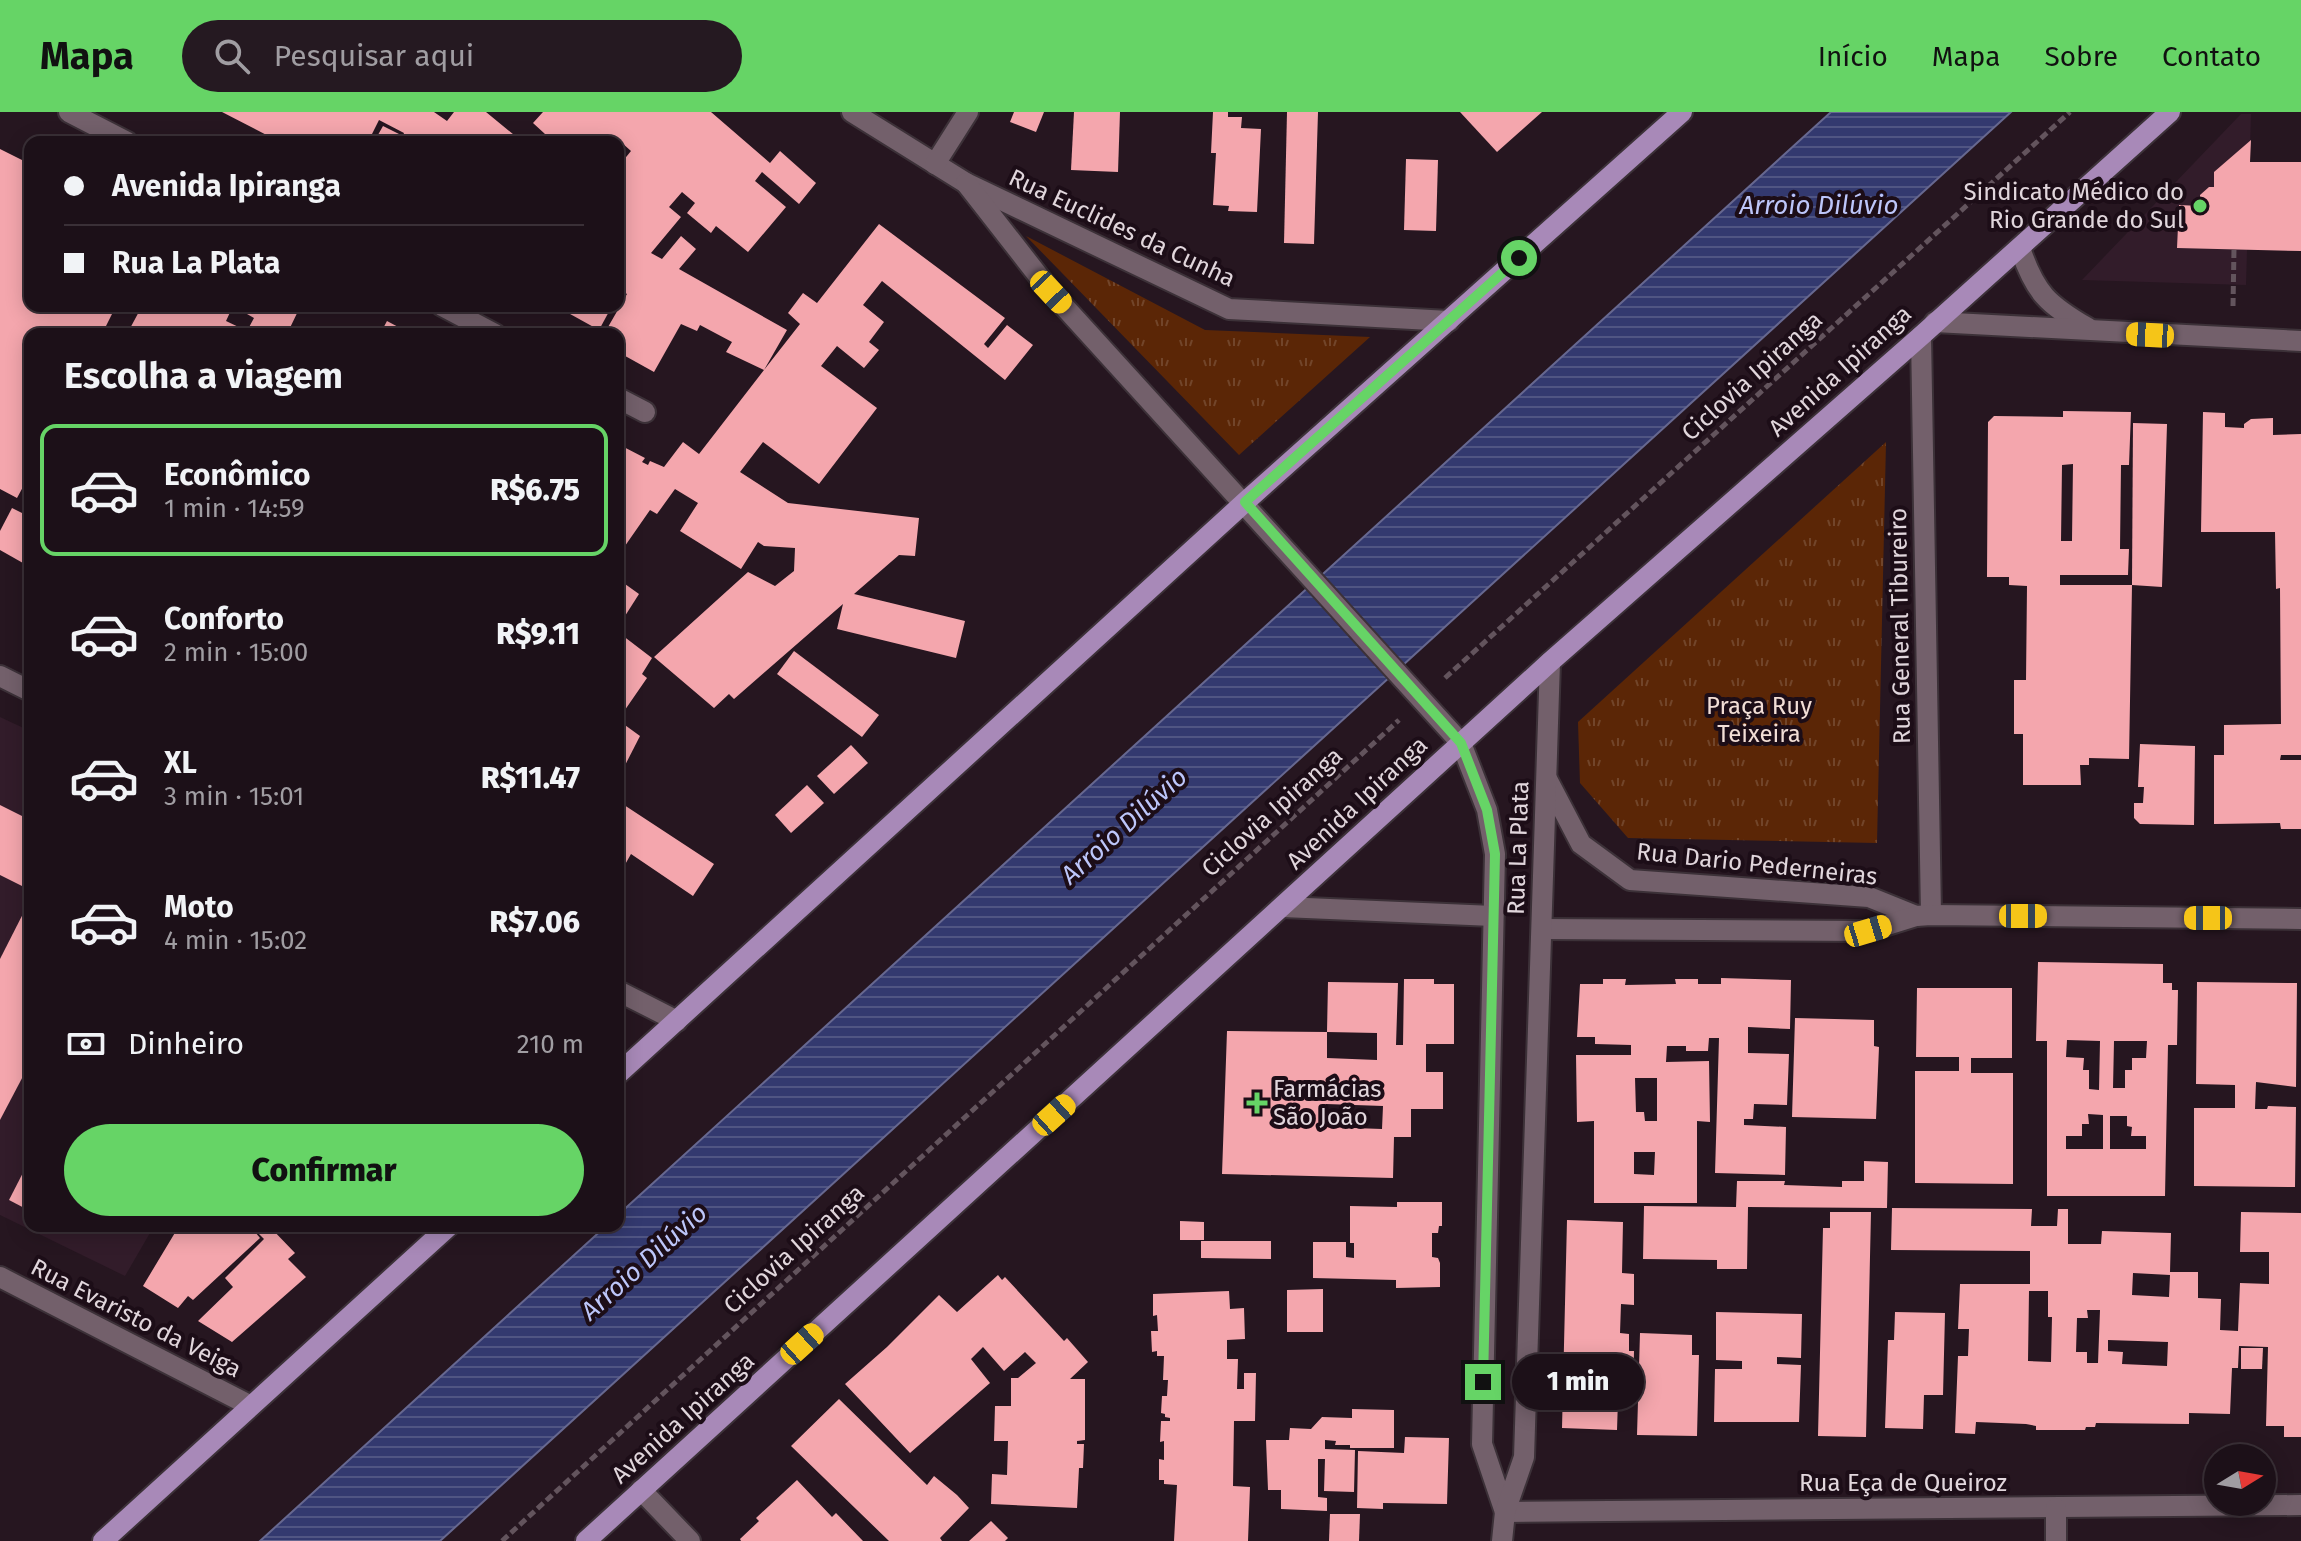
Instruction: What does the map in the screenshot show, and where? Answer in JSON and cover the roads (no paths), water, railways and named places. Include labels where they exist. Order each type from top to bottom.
[{"type":"main road","points":[[624,1069],[1245,502],[1682,112]]},
{"type":"main road","name":"Avenida Ipiranga","points":[[586,1541],[1550,662],[2170,112]]},
{"type":"main road","points":[[103,1541],[442,1232]]},
{"type":"street","points":[[69,112],[115,136]]},
{"type":"street","name":"Rua Euclides da Cunha","points":[[852,112],[966,183],[1229,309],[1449,321]]},
{"type":"street","points":[[935,164],[968,112]]},
{"type":"street","name":"Rua Euclides da Cunha","points":[[966,183],[1051,292],[1461,743]]},
{"type":"street","points":[[2020,248],[2031,277],[2052,306],[2095,331]]},
{"type":"street","points":[[453,312],[484,328]]},
{"type":"street","points":[[1928,329],[2095,331],[2301,341]]},
{"type":"street","name":"Rua General Tibureiro","points":[[1923,916],[1928,329]]},
{"type":"street","points":[[624,401],[645,412]]},
{"type":"street","name":"Rua La Plata","points":[[1502,1541],[1505,1512],[1524,1457],[1550,662]]},
{"type":"street","points":[[0,676],[24,688]]},
{"type":"street","name":"Rua La Plata","points":[[1461,743],[1487,810],[1495,854],[1482,1444],[1505,1512]]},
{"type":"street","name":"Rua Dario Pederneiras","points":[[1546,777],[1581,844],[1630,880],[1869,897],[1923,916]]},
{"type":"street","points":[[1283,907],[1493,916]]},
{"type":"street","name":"Rua Dario Pederneiras","points":[[1542,929],[1868,931],[1923,916],[2301,919]]},
{"type":"street","points":[[624,994],[677,1021]]},
{"type":"street","name":"Rua Evaristo da Veiga","points":[[0,1277],[249,1405]]},
{"type":"street","points":[[641,1490],[690,1541]]},
{"type":"street","name":"Rua Eça de Queiroz","points":[[1505,1512],[2301,1505]]},
{"type":"street","points":[[2056,1508],[2056,1541]]},
{"type":"water","name":"Arroio Dilúvio","points":[[1831,112],[2011,112],[440,1541],[260,1541],[599,1232],[624,1232],[624,1210]]},
{"type":"place","name":"Sindicato Médico do Rio Grande do Sul","points":[[2200,206]]},
{"type":"place","name":"Farmácias São João","points":[[1257,1103]]},
{"type":"park label","name":"Praça Ruy Teixeira","points":[[1759,720]]}]
